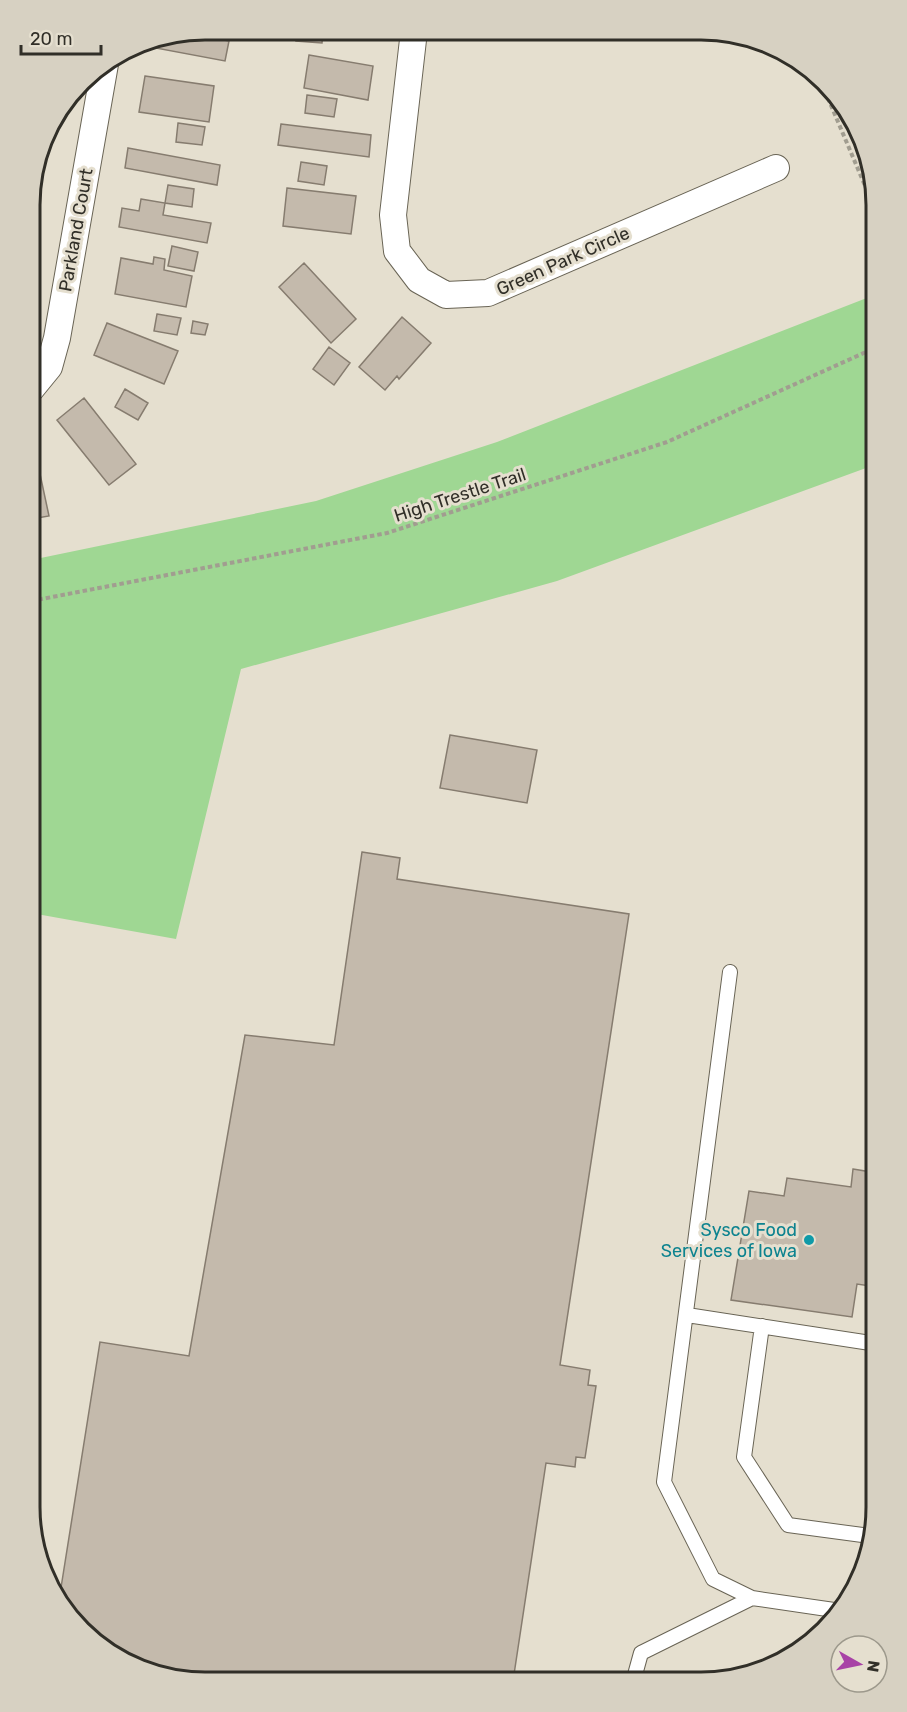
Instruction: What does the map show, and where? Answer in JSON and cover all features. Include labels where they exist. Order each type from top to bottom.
[{"type":"street","name":"Green Park Circle","points":[[413,40],[393,215],[397,251],[418,280],[446,295],[488,293],[776,168]]},
{"type":"street","name":"Parkland Court","points":[[40,378],[49,367],[57,338],[103,77]]},
{"type":"lane","points":[[730,972],[664,1482],[713,1579],[752,1598],[830,1609]]},
{"type":"lane","points":[[687,1315],[866,1342]]},
{"type":"lane","points":[[762,1326],[744,1457],[788,1525],[864,1535]]},
{"type":"lane","points":[[636,1672],[641,1653],[752,1598]]},
{"type":"path","points":[[829,101],[865,186]]},
{"type":"path","name":"High Trestle Trail","points":[[40,599],[387,533],[667,442],[866,352]]},
{"type":"green space","points":[[866,298],[866,468],[557,581],[241,669],[176,939],[40,915],[40,558],[316,501],[497,442]]},
{"type":"building","points":[[224,40],[229,41],[225,61],[156,48],[184,42]]},
{"type":"building","points":[[296,40],[322,40],[322,43]]},
{"type":"building","points":[[309,55],[373,66],[368,100],[304,88]]},
{"type":"building","points":[[145,76],[214,86],[209,122],[139,112]]},
{"type":"building","points":[[307,95],[337,99],[334,117],[305,113]]},
{"type":"building","points":[[178,123],[205,127],[202,145],[176,142]]},
{"type":"building","points":[[281,124],[371,135],[369,157],[278,145]]},
{"type":"building","points":[[128,148],[220,165],[217,185],[125,168]]},
{"type":"building","points":[[301,162],[327,166],[324,185],[298,181]]},
{"type":"building","points":[[168,185],[194,189],[192,207],[165,203]]},
{"type":"building","points":[[287,188],[356,196],[351,234],[283,226]]},
{"type":"building","points":[[141,199],[165,203],[163,215],[211,223],[207,243],[119,227],[122,208],[139,211]]},
{"type":"building","points":[[172,246],[198,252],[194,271],[168,266]]},
{"type":"building","points":[[154,257],[165,259],[164,270],[192,276],[186,307],[115,294],[121,258],[153,264]]},
{"type":"building","points":[[304,263],[356,319],[331,343],[279,287]]},
{"type":"building","points":[[157,314],[181,318],[177,335],[154,331]]},
{"type":"building","points":[[402,317],[431,343],[399,379],[397,376],[385,390],[359,367]]},
{"type":"building","points":[[193,321],[208,324],[205,335],[191,333]]},
{"type":"building","points":[[107,323],[178,351],[164,384],[94,355]]},
{"type":"building","points":[[329,347],[350,363],[334,385],[313,369]]},
{"type":"building","points":[[125,389],[148,403],[138,420],[115,407]]},
{"type":"building","points":[[84,398],[136,464],[109,485],[57,420]]},
{"type":"building","points":[[40,474],[49,516],[40,518]]},
{"type":"building","points":[[450,735],[537,750],[527,803],[440,788]]},
{"type":"building","points":[[362,852],[400,858],[397,879],[629,914],[560,1365],[590,1370],[588,1385],[596,1386],[585,1458],[576,1457],[575,1467],[546,1463],[514,1672],[206,1672],[163,1666],[142,1659],[114,1644],[97,1631],[81,1615],[61,1585],[100,1342],[189,1356],[245,1035],[334,1045]]},
{"type":"building","name":"Sysco Food Services of Iowa","points":[[853,1169],[866,1171],[866,1285],[857,1284],[852,1317],[731,1300],[749,1191],[784,1196],[787,1178],[851,1187]]},
{"type":"place","name":"Sysco Food Services of Iowa","points":[[809,1240]]}]
